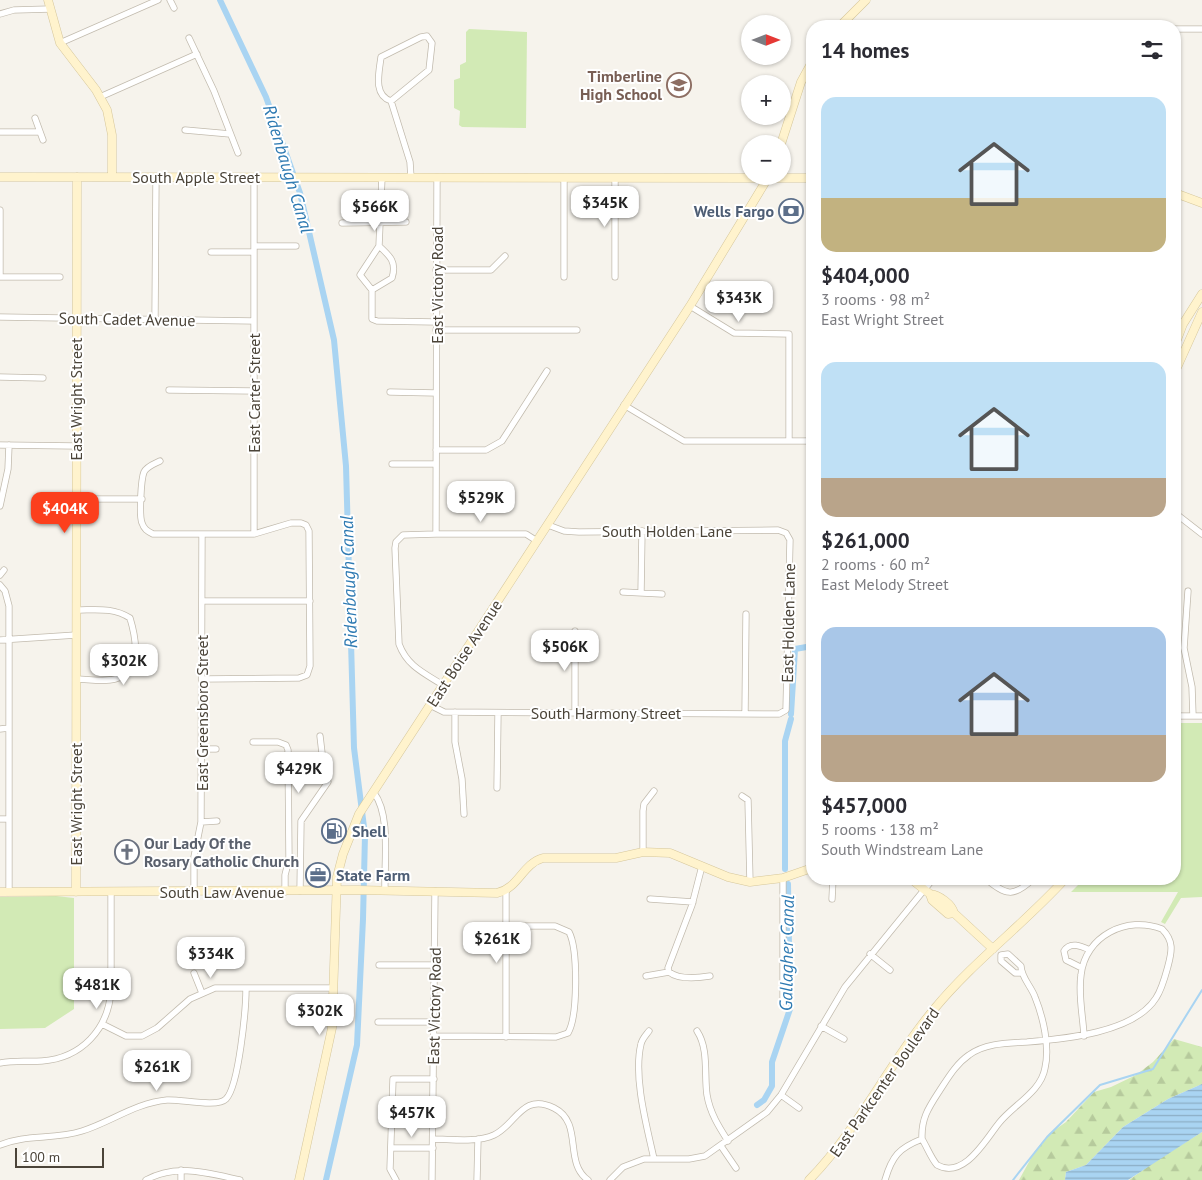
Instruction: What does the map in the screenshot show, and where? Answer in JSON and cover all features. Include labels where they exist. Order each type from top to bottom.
[{"type":"street","points":[[48,0],[60,43],[100,97],[111,121],[112,177]]},
{"type":"street","points":[[60,43],[158,0]]},
{"type":"street","points":[[170,0],[174,8]]},
{"type":"street","points":[[844,20],[856,3],[866,0]]},
{"type":"street","points":[[0,14],[14,10],[50,9]]},
{"type":"street","points":[[1181,28],[1202,29]]},
{"type":"street","points":[[391,101],[429,70],[432,64],[432,43],[427,36],[421,37],[380,57],[379,93],[391,101],[410,162],[411,178]]},
{"type":"street","points":[[189,38],[238,153]]},
{"type":"street","points":[[100,97],[197,54]]},
{"type":"street","points":[[784,135],[801,82],[806,73]]},
{"type":"street","points":[[35,118],[43,140]]},
{"type":"street","points":[[185,130],[230,134]]},
{"type":"street","points":[[0,132],[40,132]]},
{"type":"street","name":"South Apple Street","points":[[0,176],[564,179],[741,177]]},
{"type":"street","name":"East Wright Street","points":[[76,177],[76,892]]},
{"type":"street","points":[[155,319],[156,177]]},
{"type":"street","name":"East Carter Street","points":[[254,177],[254,534]]},
{"type":"street","points":[[382,177],[380,246],[360,275],[372,290],[372,319],[377,321],[436,322]]},
{"type":"street","name":"East Victory Road","points":[[436,534],[437,177]]},
{"type":"street","name":"South Apple Street","points":[[791,178],[806,178]]},
{"type":"street","points":[[564,179],[564,277]]},
{"type":"street","points":[[615,179],[615,277]]},
{"type":"street","name":"East Boise Avenue","points":[[299,1180],[330,1046],[336,891],[343,854],[359,814],[690,306],[764,185]]},
{"type":"street","points":[[1181,195],[1202,203]]},
{"type":"street","points":[[0,210],[0,276],[60,277]]},
{"type":"street","points":[[342,223],[406,222]]},
{"type":"street","points":[[211,252],[296,246]]},
{"type":"street","points":[[372,290],[392,278],[395,269],[391,257],[380,246]]},
{"type":"street","points":[[436,270],[491,270],[505,256]]},
{"type":"street","points":[[1181,329],[1202,294]]},
{"type":"street","points":[[690,306],[734,333],[789,334],[789,441]]},
{"type":"street","points":[[1181,357],[1202,312]]},
{"type":"street","name":"South Cadet Avenue","points":[[0,317],[254,321]]},
{"type":"street","points":[[436,330],[577,330]]},
{"type":"street","points":[[436,450],[486,450],[502,441],[547,370]]},
{"type":"street","points":[[0,377],[44,378]]},
{"type":"street","points":[[170,390],[254,391]]},
{"type":"street","points":[[390,392],[436,393]]},
{"type":"street","points":[[624,405],[684,441],[806,440]]},
{"type":"street","points":[[0,445],[76,446]]},
{"type":"street","points":[[0,506],[8,469],[9,445]]},
{"type":"street","points":[[160,461],[150,465],[144,471],[141,522],[145,530],[153,534],[254,534],[291,523],[306,525],[309,531],[310,666],[307,675],[299,678],[202,679]]},
{"type":"street","points":[[392,464],[436,464]]},
{"type":"street","points":[[76,499],[142,499]]},
{"type":"street","points":[[1181,518],[1202,534]]},
{"type":"street","name":"South Holden Lane","points":[[548,524],[564,531],[778,530],[786,533]]},
{"type":"street","points":[[641,593],[642,531]]},
{"type":"street","name":"East Holden Lane","points":[[784,713],[787,707],[790,540],[786,533]]},
{"type":"street","name":"East Greensboro Street","points":[[194,892],[194,857],[201,822],[202,534]]},
{"type":"street","points":[[443,685],[412,666],[403,655],[400,644],[395,557],[396,542],[403,535],[436,534],[526,534],[537,541]]},
{"type":"street","points":[[0,585],[5,591],[10,606],[9,892]]},
{"type":"street","points":[[1188,591],[1184,648],[1192,687],[1193,716]]},
{"type":"street","points":[[624,592],[662,594]]},
{"type":"street","points":[[202,602],[310,602]]},
{"type":"street","points":[[76,610],[111,610],[121,612],[130,618],[136,645],[134,664],[129,671],[116,679],[76,680]]},
{"type":"street","points":[[745,714],[746,614]]},
{"type":"street","points":[[575,631],[575,713]]},
{"type":"street","points":[[0,640],[76,634]]},
{"type":"street","name":"South Harmony Street","points":[[430,705],[444,712],[784,713]]},
{"type":"street","points":[[455,712],[455,742],[462,778],[464,814]]},
{"type":"street","points":[[497,788],[498,713]]},
{"type":"street","points":[[1181,716],[1202,716]]},
{"type":"street","points":[[0,729],[9,728]]},
{"type":"street","points":[[300,892],[301,821],[328,782],[324,770],[320,736]]},
{"type":"street","points":[[253,742],[278,742],[286,745],[288,750],[289,859],[285,875],[285,892]]},
{"type":"street","points":[[202,749],[216,749]]},
{"type":"street","points":[[643,852],[644,804],[654,791]]},
{"type":"street","points":[[374,793],[380,800],[384,820],[385,891]]},
{"type":"street","points":[[742,796],[748,800],[750,882]]},
{"type":"street","points":[[0,819],[9,819]]},
{"type":"street","points":[[201,822],[217,821]]},
{"type":"street","points":[[506,1037],[508,926],[506,890],[516,883],[532,861],[543,858],[616,858],[643,852],[670,853],[728,877],[750,882],[783,878],[806,870]]},
{"type":"street","points":[[669,972],[669,964],[693,902],[702,866]]},
{"type":"street","points":[[783,878],[783,1002]]},
{"type":"street","points":[[832,899],[833,885]]},
{"type":"street","points":[[919,885],[927,891],[936,894],[953,908],[954,914],[1001,955],[1001,961],[1015,973],[1021,973]]},
{"type":"street","points":[[610,1180],[624,1167],[644,1159],[698,1158],[721,1146],[767,1112],[781,1095],[845,987],[870,954],[927,891],[930,885]]},
{"type":"street","points":[[994,885],[1000,890],[1012,892],[1022,889],[1026,885]]},
{"type":"street","name":"East Parkcenter Boulevard","points":[[809,1180],[834,1155],[910,1040],[936,1007],[993,948],[1059,885]]},
{"type":"street","name":"South Law Avenue","points":[[0,892],[300,892],[358,890],[497,892],[506,890]]},
{"type":"street","name":"East Victory Road","points":[[432,1180],[436,891]]},
{"type":"street","points":[[0,1063],[43,1061],[63,1057],[86,1044],[102,1024],[110,1003],[111,990],[110,892]]},
{"type":"street","points":[[650,899],[693,902]]},
{"type":"street","points":[[434,1036],[556,1037],[568,1033],[574,1019],[574,946],[569,932],[555,926],[508,926]]},
{"type":"street","points":[[956,1175],[943,1172],[936,1165],[922,1139],[922,1126],[925,1114],[952,1072],[969,1055],[997,1044],[1045,1041],[1084,1036],[1098,1034],[1138,1015],[1156,999],[1164,982],[1172,950],[1171,940],[1162,928],[1128,926],[1111,930],[1090,950],[1082,968],[1080,986],[1084,1036]]},
{"type":"street","points":[[1082,968],[1066,960],[1064,951],[1070,945],[1090,950]]},
{"type":"street","points":[[870,954],[890,970]]},
{"type":"street","points":[[974,1164],[1000,1122],[1033,1091],[1046,1069],[1043,1019],[1035,997],[1021,973],[1021,966],[1008,954],[1001,955]]},
{"type":"street","points":[[379,965],[435,965]]},
{"type":"street","points":[[194,972],[202,993]]},
{"type":"street","points":[[646,976],[669,972],[676,976],[700,978],[710,976]]},
{"type":"street","points":[[102,1024],[126,1036],[142,1036],[157,1028],[190,999],[215,988],[333,988]]},
{"type":"street","points":[[0,1146],[22,1138],[63,1136],[82,1131],[145,1104],[168,1100],[214,1104],[223,1102],[230,1094],[243,1037],[246,988]]},
{"type":"street","points":[[378,1022],[434,1022]]},
{"type":"street","points":[[821,1026],[844,1039]]},
{"type":"street","points":[[648,1031],[640,1043],[640,1074],[643,1115],[654,1159]]},
{"type":"street","points":[[697,1031],[703,1040],[708,1098],[713,1116],[728,1141]]},
{"type":"street","points":[[396,1180],[390,1169],[393,1079],[434,1079]]},
{"type":"street","points":[[781,1095],[799,1108]]},
{"type":"street","points":[[433,1139],[478,1139],[494,1135],[507,1125],[519,1110],[536,1104],[549,1106],[564,1114],[570,1125],[574,1157],[580,1178],[588,1180]]},
{"type":"street","points":[[477,1180],[478,1139]]},
{"type":"street","points":[[885,1180],[890,1164],[896,1154],[906,1145],[922,1139]]},
{"type":"street","points":[[721,1146],[736,1168]]},
{"type":"street","points":[[391,1148],[433,1148]]},
{"type":"street","points":[[181,1170],[181,1180]]},
{"type":"street","points":[[146,1180],[156,1174],[181,1170],[205,1172],[240,1180]]},
{"type":"green space","points":[[469,29],[527,32],[526,128],[462,127],[459,125],[460,111],[454,108],[454,80],[460,78],[460,65],[466,62],[466,32]]},
{"type":"green space","points":[[1181,723],[1202,723],[1202,897],[1181,898],[1165,924],[1161,922],[1178,892],[1071,892],[1078,885],[1181,885]]},
{"type":"green space","points":[[56,896],[74,898],[74,1009],[45,1028],[0,1029],[0,897]]},
{"type":"green space","points":[[1174,1039],[1202,1047],[1202,1084],[1168,1099],[1123,1127],[1086,1165],[1066,1172],[1065,1180],[1019,1180],[1035,1151],[1049,1134],[1066,1122],[1094,1092],[1111,1087],[1136,1075],[1153,1062]]},
{"type":"green space","points":[[1202,1132],[1202,1180],[1129,1180],[1154,1162]]},
{"type":"water","points":[[1202,1084],[1202,1132],[1128,1180],[1065,1180],[1066,1172],[1086,1165],[1123,1127],[1168,1099]]},
{"type":"waterway","name":"Ridenbaugh Canal","points":[[220,0],[266,97],[300,193],[334,340],[346,466],[354,748],[365,835],[363,919],[357,1045],[326,1180]]},
{"type":"waterway","name":"Gallagher Canal","points":[[791,714],[795,649],[806,647]]},
{"type":"waterway","name":"Gallagher Canal","points":[[785,869],[785,741],[791,719]]},
{"type":"waterway","name":"Gallagher Canal","points":[[757,1105],[764,1100],[772,1086],[772,1062],[790,1009],[788,884]]},
{"type":"waterway","points":[[1013,1180],[1047,1137],[1100,1085],[1153,1069],[1202,990]]},
{"type":"place","name":"Timberline High School","points":[[679,85]]},
{"type":"place","name":"Wells Fargo","points":[[791,211]]},
{"type":"place","name":"Shell","points":[[334,831]]},
{"type":"place","name":"Our Lady Of the Rosary Catholic Church","points":[[127,852]]},
{"type":"place","name":"State Farm","points":[[318,875]]}]
